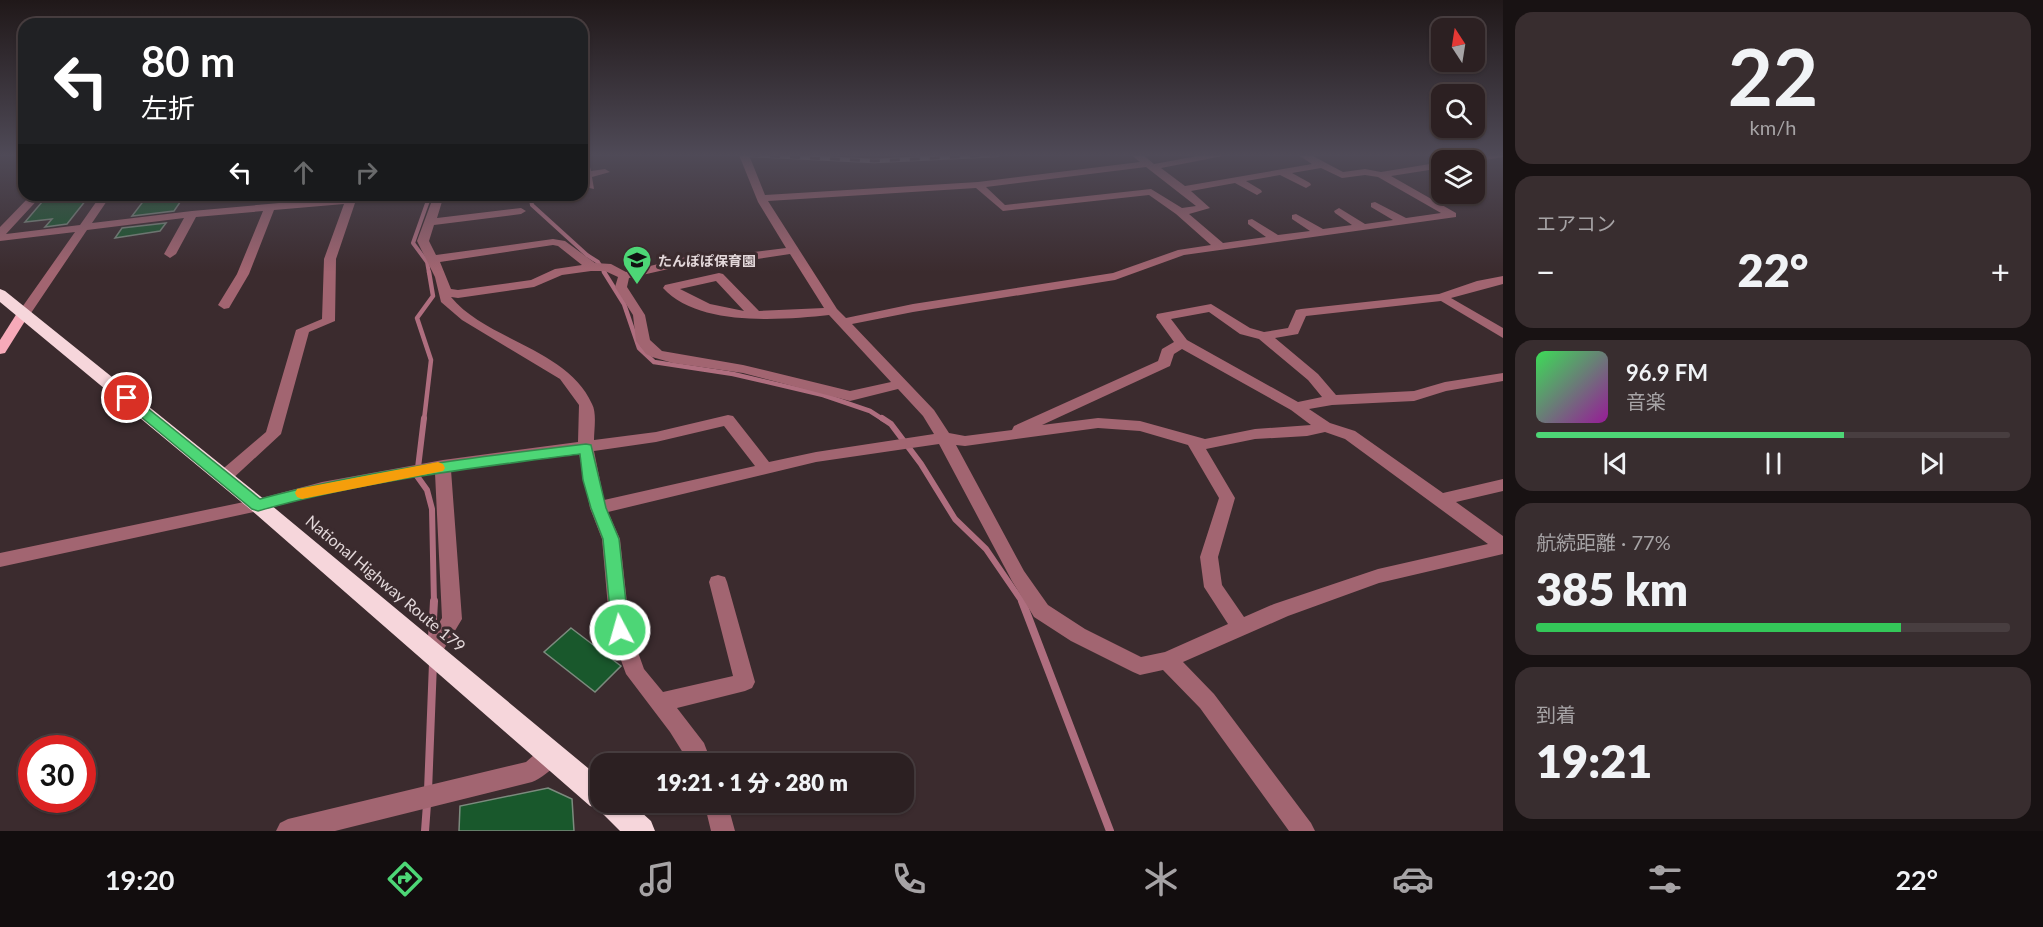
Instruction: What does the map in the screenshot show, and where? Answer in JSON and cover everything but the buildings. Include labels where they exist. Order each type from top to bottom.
[{"type":"highway","name":"National Highway Route 179","points":[[0,294],[224,477],[590,787]]},
{"type":"highway","points":[[621,813],[641,831]]},
{"type":"main road","points":[[0,350],[24,313]]},
{"type":"street","points":[[759,194],[784,238],[795,250],[838,317],[929,413],[1018,576],[1041,611],[1078,635],[1140,666],[1167,660],[1281,610],[1378,576],[1503,546]]},
{"type":"street","points":[[761,198],[831,194]]},
{"type":"street","points":[[988,194],[1003,208],[1135,194]]},
{"type":"street","points":[[1154,194],[1180,212],[1220,246]]},
{"type":"street","points":[[1180,212],[1205,208],[1189,194]]},
{"type":"street","points":[[757,317],[719,277],[669,288],[682,299],[728,312],[757,317],[838,317],[913,308],[1115,276],[1182,252],[1452,215],[1414,194]]},
{"type":"street","points":[[0,236],[32,201]]},
{"type":"street","points":[[24,313],[102,201]]},
{"type":"street","points":[[224,305],[243,274],[280,201]]},
{"type":"street","points":[[0,236],[326,201]]},
{"type":"street","points":[[224,477],[273,434],[303,330],[328,321],[330,259],[351,201]]},
{"type":"street","points":[[437,201],[423,241],[446,292],[445,299],[466,317],[565,376],[586,405],[586,448],[598,508],[611,539],[620,630],[636,674],[660,702],[697,753]]},
{"type":"street","points":[[1375,205],[1403,221]]},
{"type":"street","points":[[429,222],[521,211]]},
{"type":"street","points":[[1338,211],[1362,227]]},
{"type":"street","points":[[170,254],[192,214]]},
{"type":"street","points":[[1296,217],[1319,232]]},
{"type":"street","points":[[1252,222],[1274,238]]},
{"type":"street","points":[[433,259],[553,242],[561,243],[593,268]]},
{"type":"street","points":[[446,292],[458,294],[534,283],[559,272],[607,267],[624,276],[686,261],[738,258],[795,250]]},
{"type":"street","points":[[624,276],[621,287],[639,315],[643,340],[651,351],[657,354],[673,359],[743,369],[849,396],[903,384]]},
{"type":"street","points":[[1503,280],[1481,284],[1445,297],[1301,313],[1293,331],[1264,336],[1245,331],[1211,308],[1162,317],[1182,343],[1296,407],[1325,427],[1350,435],[1503,546]]},
{"type":"street","points":[[1445,297],[1447,301],[1503,334]]},
{"type":"street","points":[[1264,336],[1313,377],[1332,400]]},
{"type":"street","points":[[1008,435],[1165,363],[1167,352],[1182,343]]},
{"type":"street","points":[[1296,407],[1332,400],[1414,396],[1445,387],[1502,378]]},
{"type":"street","points":[[0,560],[258,506],[322,488],[443,466],[656,437],[728,420],[765,468]]},
{"type":"street","points":[[598,508],[816,457],[944,438],[965,441],[1098,423],[1140,426],[1205,444],[1255,434],[1307,431],[1325,427]]},
{"type":"street","points":[[1194,441],[1227,498],[1209,557],[1213,587],[1241,628]]},
{"type":"street","points":[[431,653],[452,619],[443,466]]},
{"type":"street","points":[[1441,500],[1503,485]]},
{"type":"street","points":[[660,702],[745,682],[718,582]]},
{"type":"street","points":[[1167,660],[1207,701],[1303,831]]},
{"type":"street","points":[[288,831],[532,771],[551,754]]},
{"type":"street","points":[[719,813],[723,831]]},
{"type":"waterway","points":[[428,201],[413,243],[427,262],[429,273]]},
{"type":"waterway","points":[[531,201],[532,205],[587,255],[598,262],[605,273]]},
{"type":"waterway","points":[[424,420],[431,360],[417,318],[433,296],[429,272]]},
{"type":"waterway","points":[[604,272],[624,304],[639,348],[654,362],[733,374],[823,395],[870,411],[884,420]]},
{"type":"waterway","points":[[424,418],[417,476],[427,490],[432,509],[434,602]]},
{"type":"waterway","points":[[882,418],[891,424],[921,464],[955,519],[986,549],[1022,602]]},
{"type":"waterway","points":[[432,638],[434,602]]},
{"type":"waterway","points":[[1022,602],[1110,831]]},
{"type":"waterway","points":[[428,791],[433,663]]},
{"type":"waterway","points":[[425,831],[427,804]]},
{"type":"slow traffic","points":[[302,493],[438,468]]},
{"type":"place","name":"たんぽぽ保育園","points":[[637,286]]},
{"type":"route","points":[[127,398],[258,506],[322,488],[443,466],[586,448],[598,508],[611,539],[620,630]]}]
